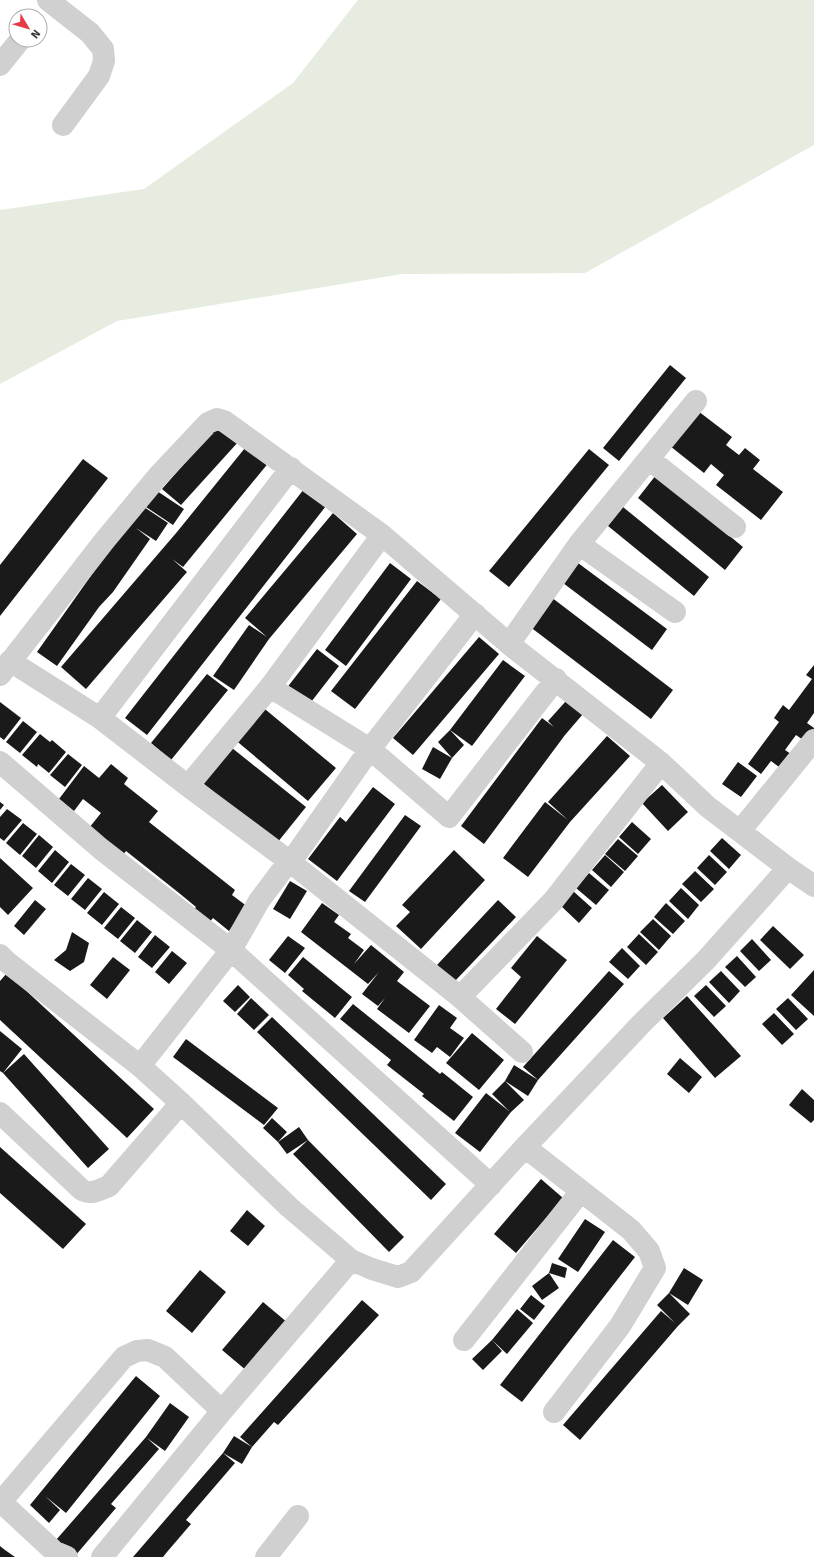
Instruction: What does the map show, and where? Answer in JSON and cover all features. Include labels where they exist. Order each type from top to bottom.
[{"type":"street","points":[[46,6],[90,33],[103,49],[104,61],[99,76],[63,125]]},
{"type":"street","points":[[0,65],[14,48]]},
{"type":"street","points":[[509,644],[579,544],[696,401]]},
{"type":"street","points":[[522,1052],[460,998],[289,861],[100,718],[5,668],[125,516],[208,423],[217,420],[224,421],[382,535],[509,644],[556,679],[661,763],[708,808],[814,886]]},
{"type":"street","points":[[649,459],[735,527]]},
{"type":"street","points":[[100,718],[290,468]]},
{"type":"street","points":[[188,786],[270,687],[382,535]]},
{"type":"street","points":[[579,544],[675,612]]},
{"type":"street","points":[[140,1066],[231,950],[258,901],[297,853],[370,749],[475,614]]},
{"type":"street","points":[[270,687],[370,749],[449,817],[556,679]]},
{"type":"street","points":[[740,831],[814,740]]},
{"type":"street","points":[[0,762],[102,849],[231,950],[491,1184]]},
{"type":"street","points":[[460,998],[553,901],[661,763]]},
{"type":"street","points":[[2,962],[140,1066],[290,1207],[351,1260],[372,1269],[398,1277],[411,1272],[525,1147],[643,1022],[706,960],[788,868]]},
{"type":"street","points":[[0,1113],[82,1190],[86,1192],[94,1192],[108,1186],[181,1103]]},
{"type":"street","points":[[525,1147],[631,1230],[649,1251],[655,1268],[620,1326],[554,1412]]},
{"type":"street","points":[[464,1340],[581,1191]]},
{"type":"street","points":[[102,1557],[222,1411],[351,1260]]},
{"type":"street","points":[[67,1557],[56,1552],[1,1503],[124,1357],[137,1351],[148,1350],[165,1357],[222,1411]]},
{"type":"street","points":[[266,1557],[298,1516]]},
{"type":"shaded area","points":[[358,0],[814,0],[814,145],[585,273],[402,274],[117,321],[0,384],[0,210],[144,189],[293,83]]},
{"type":"building","points":[[670,365],[686,378],[619,461],[603,448]]},
{"type":"building","points":[[698,411],[732,437],[726,445],[739,455],[745,448],[760,460],[753,469],[783,492],[761,520],[716,485],[724,475],[711,464],[704,473],[670,446]]},
{"type":"building","points":[[220,423],[239,441],[181,505],[162,489]]},
{"type":"building","points":[[249,443],[270,461],[183,567],[172,559],[187,572],[86,689],[61,667],[177,532]]},
{"type":"building","points":[[589,449],[609,465],[509,587],[489,571]]},
{"type":"building","points":[[83,459],[108,478],[0,616],[0,565]]},
{"type":"building","points":[[656,475],[743,547],[725,570],[638,498]]},
{"type":"building","points":[[304,489],[326,506],[147,735],[125,718]]},
{"type":"building","points":[[157,491],[184,509],[173,525],[146,507]]},
{"type":"building","points":[[141,505],[168,523],[156,541],[136,528],[150,539],[113,592],[99,607],[57,666],[37,652]]},
{"type":"building","points":[[623,507],[709,577],[694,596],[608,526]]},
{"type":"building","points":[[333,513],[357,534],[269,639],[234,690],[213,676],[249,625],[267,637],[245,618]]},
{"type":"building","points":[[390,563],[411,579],[346,666],[325,650]]},
{"type":"building","points":[[578,563],[667,629],[652,650],[563,583]]},
{"type":"building","points":[[417,581],[441,599],[355,709],[331,691]]},
{"type":"building","points":[[551,597],[673,690],[651,719],[529,626]]},
{"type":"building","points":[[479,637],[499,654],[413,755],[393,738]]},
{"type":"building","points":[[317,649],[339,666],[308,706],[286,689]]},
{"type":"building","points":[[503,660],[525,676],[472,746],[450,730]]},
{"type":"building","points":[[814,665],[814,713],[807,723],[814,728],[814,731],[806,742],[796,735],[785,750],[794,756],[783,770],[771,761],[761,774],[748,764],[779,722],[774,718],[783,705],[789,710],[812,679],[806,675]]},
{"type":"building","points":[[207,674],[228,690],[171,760],[151,743]]},
{"type":"building","points":[[566,701],[583,714],[565,735],[484,844],[461,826],[542,718],[554,727],[548,721]]},
{"type":"building","points":[[0,702],[21,718],[4,740],[0,737]]},
{"type":"building","points":[[260,705],[336,768],[308,801],[233,738]]},
{"type":"building","points":[[23,721],[37,732],[20,753],[6,742]]},
{"type":"building","points":[[450,730],[464,745],[452,758],[438,742]]},
{"type":"building","points":[[40,734],[50,742],[52,740],[66,752],[49,773],[38,764],[37,767],[22,755]]},
{"type":"building","points":[[607,736],[630,756],[570,822],[528,877],[503,858],[545,802],[568,820],[548,802]]},
{"type":"building","points":[[227,744],[306,807],[277,843],[199,780]]},
{"type":"building","points":[[433,747],[452,758],[440,779],[422,769]]},
{"type":"building","points":[[68,754],[82,765],[65,787],[50,775]]},
{"type":"building","points":[[738,762],[757,776],[741,797],[722,784]]},
{"type":"building","points":[[111,764],[128,778],[124,784],[158,811],[149,822],[235,890],[232,895],[248,907],[229,931],[213,918],[208,924],[193,911],[196,907],[179,893],[126,851],[123,855],[89,828],[101,813],[83,799],[74,811],[59,799],[84,766],[99,778]]},
{"type":"building","points":[[662,785],[688,812],[668,831],[642,803]]},
{"type":"building","points":[[373,787],[395,804],[337,881],[308,859],[340,817],[346,822]]},
{"type":"building","points":[[0,802],[4,805],[0,810]]},
{"type":"building","points":[[7,809],[22,820],[4,841],[0,838],[0,817]]},
{"type":"building","points":[[405,815],[421,826],[365,902],[349,891]]},
{"type":"building","points":[[632,822],[651,839],[638,854],[619,837]]},
{"type":"building","points":[[23,823],[37,834],[20,855],[6,843]]},
{"type":"building","points":[[39,835],[53,847],[36,868],[22,856]]},
{"type":"building","points":[[722,838],[741,855],[729,869],[710,851]]},
{"type":"building","points":[[618,839],[638,856],[625,871],[605,854]]},
{"type":"building","points":[[55,850],[69,862],[52,883],[38,871]]},
{"type":"building","points":[[454,850],[485,880],[421,949],[396,926],[410,912],[402,905]]},
{"type":"building","points":[[605,855],[624,872],[611,887],[592,870]]},
{"type":"building","points":[[709,855],[727,872],[715,885],[697,868]]},
{"type":"building","points":[[0,858],[33,888],[8,915],[0,907]]},
{"type":"building","points":[[71,864],[85,875],[68,896],[54,885]]},
{"type":"building","points":[[695,871],[714,889],[701,902],[682,884]]},
{"type":"building","points":[[589,873],[609,890],[596,905],[576,888]]},
{"type":"building","points":[[88,878],[102,889],[85,910],[71,899]]},
{"type":"building","points":[[290,881],[307,891],[290,919],[273,909]]},
{"type":"building","points":[[681,888],[699,905],[688,919],[669,901]]},
{"type":"building","points":[[573,891],[592,908],[579,923],[560,905]]},
{"type":"building","points":[[104,892],[119,904],[102,925],[87,913]]},
{"type":"building","points":[[35,900],[46,909],[24,935],[14,926]]},
{"type":"building","points":[[498,900],[516,917],[455,981],[437,965]]},
{"type":"building","points":[[322,903],[339,915],[334,922],[351,934],[348,938],[364,950],[354,964],[371,945],[404,972],[397,981],[430,1006],[409,1033],[377,1009],[385,998],[378,1006],[362,994],[379,972],[368,984],[301,932]]},
{"type":"building","points":[[666,903],[685,921],[673,934],[654,917]]},
{"type":"building","points":[[121,907],[135,918],[118,939],[104,928]]},
{"type":"building","points":[[653,919],[671,936],[659,950],[640,932]]},
{"type":"building","points":[[137,920],[152,932],[135,953],[120,941]]},
{"type":"building","points":[[773,926],[804,955],[790,969],[760,940]]},
{"type":"building","points":[[72,932],[89,943],[84,962],[70,971],[54,960],[66,950]]},
{"type":"building","points":[[639,934],[658,952],[646,965],[627,947]]},
{"type":"building","points":[[155,935],[170,947],[152,968],[138,957]]},
{"type":"building","points":[[288,936],[305,948],[285,973],[269,960]]},
{"type":"building","points":[[537,936],[567,960],[515,1024],[496,1009],[521,977],[511,968]]},
{"type":"building","points":[[752,939],[771,960],[759,971],[740,951]]},
{"type":"building","points":[[622,948],[640,966],[628,979],[609,962]]},
{"type":"building","points":[[172,951],[187,963],[169,984],[155,972]]},
{"type":"building","points":[[737,956],[756,977],[745,987],[725,967]]},
{"type":"building","points":[[113,957],[130,970],[107,999],[90,985]]},
{"type":"building","points":[[303,957],[352,997],[335,1018],[302,991],[304,989],[288,975]]},
{"type":"building","points":[[814,970],[814,1016],[791,995]]},
{"type":"building","points":[[609,971],[624,984],[538,1080],[523,1067]]},
{"type":"building","points":[[721,971],[740,991],[729,1003],[709,982]]},
{"type":"building","points":[[7,973],[154,1109],[127,1138],[0,1020],[0,981]]},
{"type":"building","points":[[238,985],[250,997],[235,1012],[223,1001]]},
{"type":"building","points":[[706,985],[726,1006],[714,1017],[694,996]]},
{"type":"building","points":[[687,996],[741,1056],[715,1078],[663,1018]]},
{"type":"building","points":[[251,998],[269,1015],[254,1030],[237,1014]]},
{"type":"building","points":[[788,998],[808,1019],[796,1030],[776,1009]]},
{"type":"building","points":[[353,1004],[440,1074],[442,1072],[473,1097],[454,1121],[422,1096],[424,1094],[387,1065],[391,1060],[340,1019]]},
{"type":"building","points":[[439,1005],[457,1018],[450,1028],[464,1038],[450,1057],[437,1047],[432,1053],[414,1040]]},
{"type":"building","points":[[774,1013],[794,1034],[782,1045],[762,1024]]},
{"type":"building","points":[[272,1017],[446,1184],[431,1200],[257,1032]]},
{"type":"building","points":[[0,1031],[22,1049],[3,1073],[0,1071]]},
{"type":"building","points":[[472,1033],[504,1060],[479,1090],[446,1063]]},
{"type":"building","points":[[186,1039],[278,1108],[264,1125],[173,1057]]},
{"type":"building","points":[[24,1054],[109,1149],[88,1168],[3,1073]]},
{"type":"building","points":[[680,1058],[702,1077],[689,1093],[667,1074]]},
{"type":"building","points":[[514,1065],[538,1080],[528,1096],[505,1081]]},
{"type":"building","points":[[505,1081],[524,1100],[511,1112],[480,1152],[455,1133],[486,1093],[509,1111],[492,1094]]},
{"type":"building","points":[[802,1089],[814,1100],[814,1120],[811,1123],[789,1105]]},
{"type":"building","points":[[272,1118],[287,1132],[278,1142],[263,1128]]},
{"type":"building","points":[[299,1127],[308,1140],[287,1154],[278,1142]]},
{"type":"building","points":[[308,1140],[404,1237],[389,1252],[293,1154]]},
{"type":"building","points":[[0,1147],[86,1224],[63,1249],[0,1193]]},
{"type":"building","points":[[541,1179],[563,1198],[516,1253],[494,1234]]},
{"type":"building","points":[[247,1210],[265,1226],[248,1246],[230,1231]]},
{"type":"building","points":[[585,1219],[605,1232],[578,1272],[558,1259]]},
{"type":"building","points":[[613,1240],[635,1257],[522,1402],[500,1385]]},
{"type":"building","points":[[552,1263],[567,1268],[565,1278],[549,1273]]},
{"type":"building","points":[[684,1268],[703,1280],[688,1305],[669,1293]]},
{"type":"building","points":[[200,1270],[226,1292],[192,1333],[166,1311]]},
{"type":"building","points":[[549,1273],[559,1288],[542,1300],[532,1286]]},
{"type":"building","points":[[669,1293],[690,1314],[580,1440],[563,1425],[661,1311],[675,1323],[657,1305]]},
{"type":"building","points":[[531,1295],[545,1306],[534,1320],[520,1309]]},
{"type":"building","points":[[362,1300],[379,1315],[278,1425],[274,1422],[252,1447],[240,1437]]},
{"type":"building","points":[[263,1302],[288,1323],[247,1371],[222,1350]]},
{"type":"building","points":[[517,1309],[533,1323],[507,1354],[492,1340]]},
{"type":"building","points":[[492,1340],[502,1351],[483,1370],[472,1359]]},
{"type":"building","points":[[136,1376],[160,1396],[66,1513],[45,1496],[60,1510],[49,1523],[30,1505]]},
{"type":"building","points":[[170,1403],[189,1417],[165,1451],[147,1438],[159,1449],[111,1504],[116,1508],[75,1556],[56,1540],[146,1437]]},
{"type":"building","points":[[234,1436],[252,1447],[242,1464],[223,1453]]},
{"type":"building","points":[[223,1453],[235,1463],[186,1520],[191,1524],[163,1557],[133,1557]]},
{"type":"building","points":[[0,1546],[5,1550],[15,1557],[0,1557]]}]
